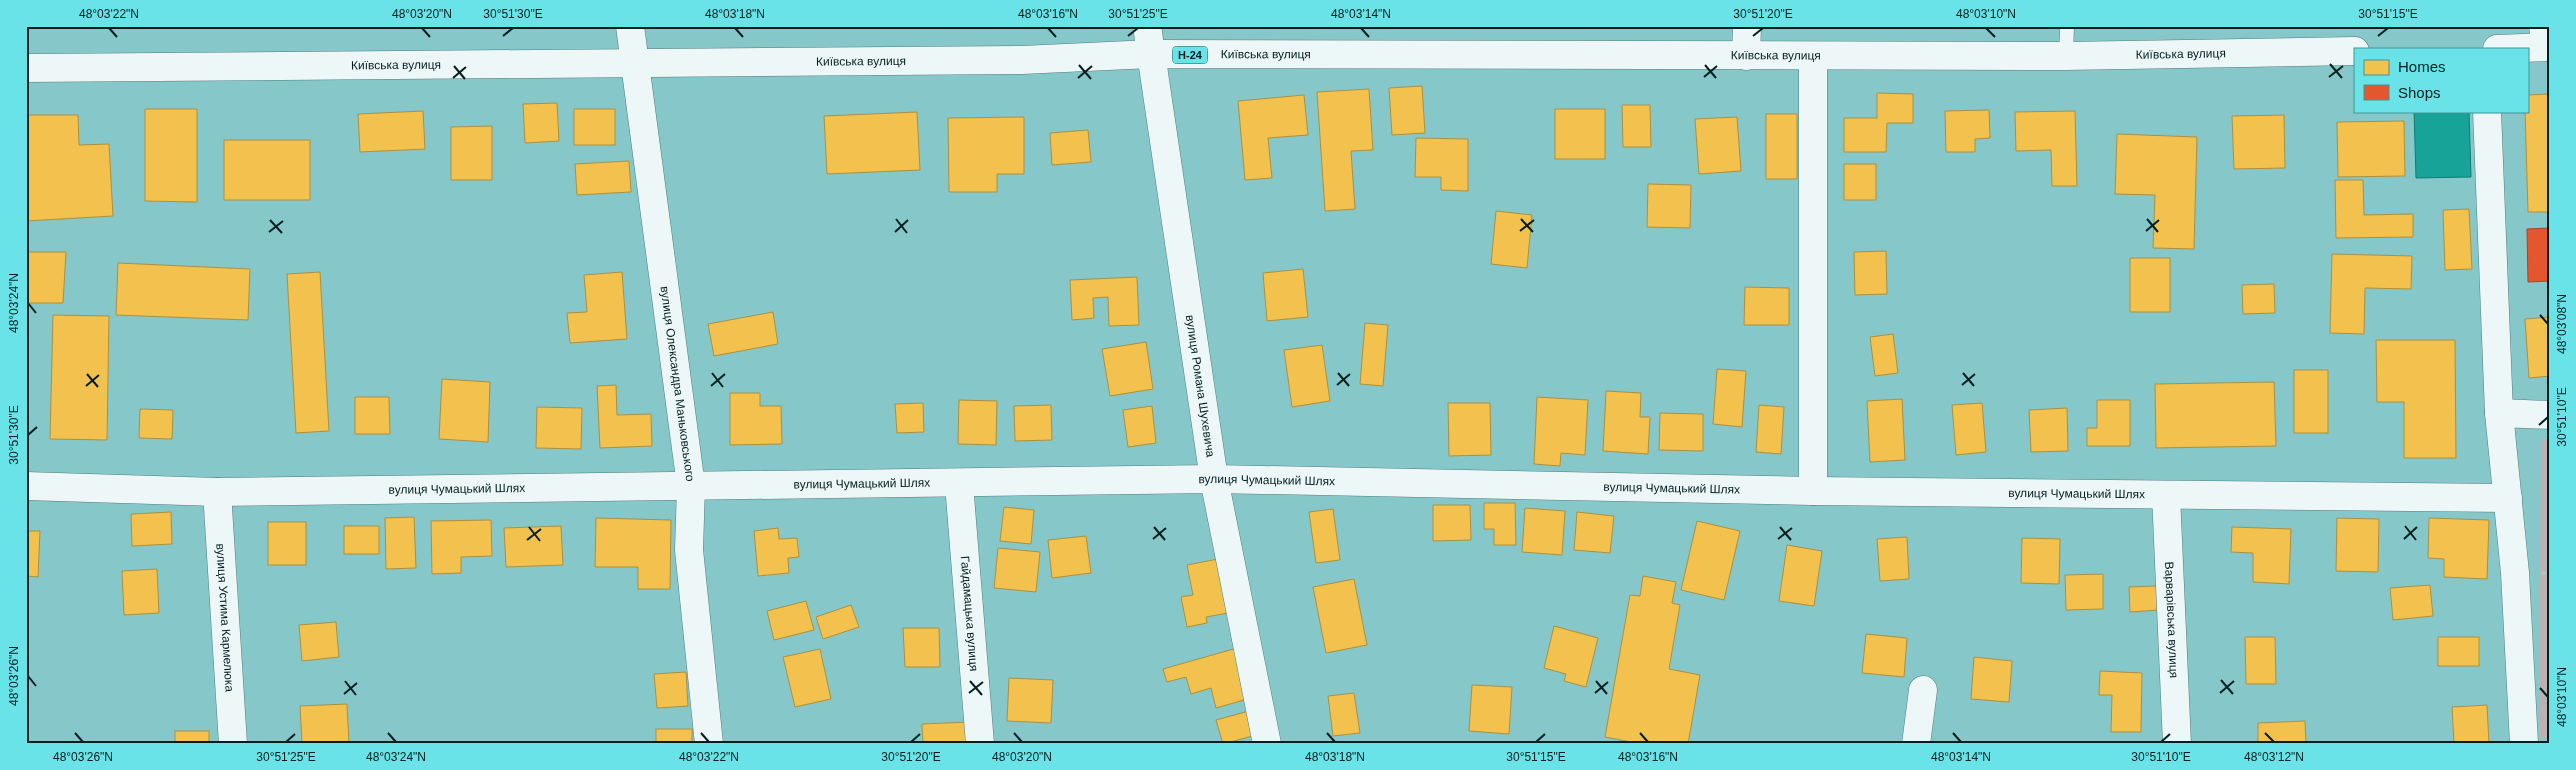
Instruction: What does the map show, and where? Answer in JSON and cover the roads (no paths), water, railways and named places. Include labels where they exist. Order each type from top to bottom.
[{"type":"street","name":"вулиця Олександра Маньковського","points":[[630,26],[691,486],[689,550],[709,744]]},
{"type":"street","name":"вулиця Романа Шухевича","points":[[1147,26],[1214,480],[1267,744]]},
{"type":"street","points":[[1746,26],[1746,56]]},
{"type":"street","points":[[2502,48],[2546,40]]},
{"type":"street","name":"Київська вулиця","points":[[26,68],[1022,60],[1151,54],[2066,56],[2354,51]]},
{"type":"street","points":[[1813,56],[1813,491]]},
{"type":"street","points":[[2487,112],[2499,413],[2515,573],[2524,744]]},
{"type":"street","points":[[2499,413],[2550,415]]},
{"type":"street","name":"вулиця Чумацький Шлях","points":[[26,486],[217,492],[1214,480],[1813,491],[2508,498]]},
{"type":"street","name":"Гайдамацька вулиця","points":[[959,484],[980,744]]},
{"type":"street","name":"вулиця Устима Кармелюка","points":[[217,492],[233,744]]},
{"type":"street","name":"Варварівська вулиця","points":[[2166,495],[2178,744]]},
{"type":"street","points":[[1916,744],[1923,690]]},
{"type":"lane","points":[[2066,56],[2067,26]]}]
